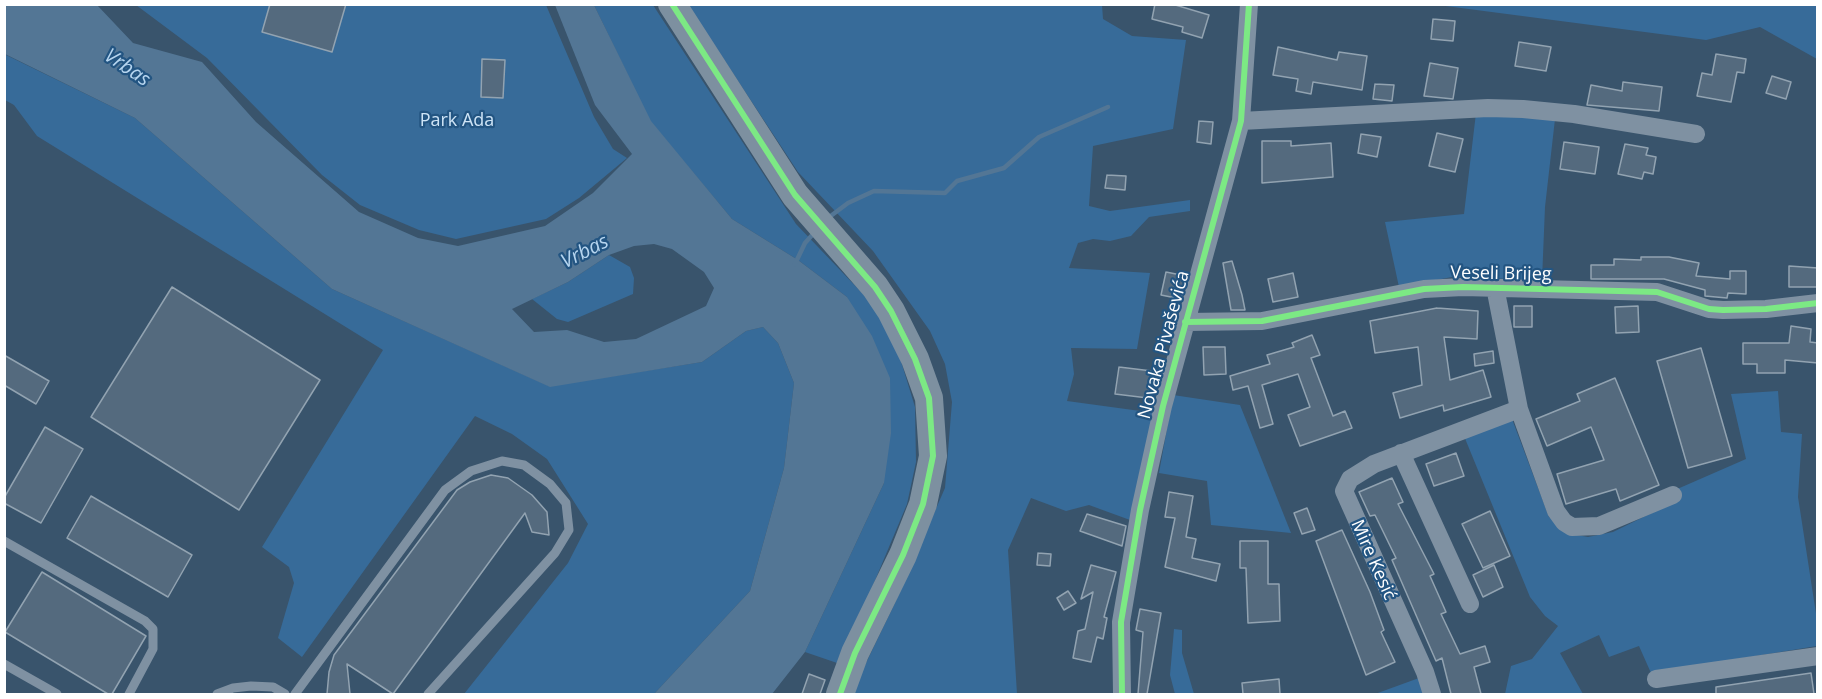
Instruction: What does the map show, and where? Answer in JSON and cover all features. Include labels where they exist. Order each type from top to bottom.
[{"type":"main road","points":[[672,4],[741,115],[818,224],[875,287],[899,326],[926,389],[934,441],[928,486],[917,522],[855,653],[840,694]]},
{"type":"street","name":"Novaka Pivaševića","points":[[1122,694],[1120,644],[1125,593],[1158,429],[1241,121],[1249,4]]},
{"type":"street","points":[[1241,121],[1488,108],[1574,114],[1696,134]]},
{"type":"street","points":[[1495,288],[1519,409],[1556,511],[1564,522],[1572,527],[1599,526],[1673,495]]},
{"type":"street","name":"Veseli Brijeg","points":[[1185,322],[1262,321],[1424,289],[1495,288],[1657,292],[1709,309],[1723,310],[1818,303]]},
{"type":"street","name":"Mire Kesić","points":[[1432,694],[1425,672],[1344,496],[1345,484],[1354,475],[1401,453],[1519,409]]},
{"type":"street","points":[[1401,453],[1470,603]]},
{"type":"street","points":[[1656,679],[1818,656]]},
{"type":"lane","points":[[295,694],[446,490],[471,471],[502,461],[524,465],[550,484],[566,503],[569,531],[555,553],[428,694]]},
{"type":"lane","points":[[4,542],[145,621],[153,629],[153,649],[129,694]]},
{"type":"lane","points":[[4,664],[57,694]]},
{"type":"lane","points":[[217,694],[233,688],[251,686],[273,687],[285,694]]},
{"type":"green space","name":"Park Ada","points":[[136,5],[546,5],[594,117],[613,149],[627,158],[579,198],[546,219],[456,239],[419,230],[360,205],[322,175],[207,58]]},
{"type":"green space","points":[[594,5],[653,5],[796,224],[864,295],[893,335],[915,407],[916,462],[907,504],[840,664],[805,652],[884,483],[847,297],[798,260],[732,219],[650,121]]},
{"type":"green space","points":[[688,5],[1102,5],[1103,19],[1132,36],[1186,40],[1173,129],[1093,146],[1089,206],[1110,211],[1190,200],[1190,211],[1149,217],[1131,236],[1110,241],[1093,239],[1078,243],[1069,268],[1150,273],[1137,349],[1071,348],[1074,374],[1067,401],[1155,413],[1130,520],[1089,505],[1066,511],[1031,498],[1008,550],[1017,694],[851,694],[894,605],[945,488],[952,402],[945,364],[930,331],[873,251],[798,172]]},
{"type":"green space","points":[[1438,5],[1817,5],[1817,59],[1760,27],[1706,40]]},
{"type":"green space","points":[[4,54],[135,118],[332,289],[549,386],[702,362],[746,331],[763,327],[778,343],[794,383],[784,468],[750,591],[654,694],[464,694],[568,563],[588,524],[547,459],[512,434],[475,416],[302,657],[278,638],[294,583],[289,567],[262,547],[383,350],[37,136],[14,105],[5,100]]},
{"type":"green space","points":[[1476,113],[1555,119],[1545,207],[1542,280],[1452,277],[1399,287],[1385,222],[1464,214]]},
{"type":"green space","points":[[609,255],[630,267],[634,278],[633,294],[568,322],[557,319],[532,299],[568,282]]},
{"type":"green space","points":[[1778,391],[1781,432],[1802,434],[1798,497],[1817,620],[1817,646],[1651,673],[1639,646],[1609,657],[1599,635],[1560,653],[1583,694],[1505,694],[1511,666],[1532,659],[1558,626],[1545,616],[1530,597],[1464,436],[1512,419],[1549,517],[1571,534],[1588,537],[1613,532],[1678,500],[1675,490],[1746,459],[1731,394]]},
{"type":"green space","points":[[1173,395],[1240,405],[1291,533],[1211,525],[1207,481],[1159,473]]},
{"type":"green space","points":[[1174,629],[1182,630],[1182,653],[1194,694],[1175,694],[1170,675]]},
{"type":"green space","points":[[1419,678],[1423,694],[1375,694]]},
{"type":"water","name":"Vrbas","points":[[4,5],[97,5],[133,43],[202,62],[256,122],[359,212],[418,238],[458,246],[545,226],[593,193],[632,154],[595,105],[555,5],[594,5],[651,121],[732,219],[798,260],[847,297],[872,336],[890,378],[891,433],[884,483],[805,652],[772,694],[654,694],[750,591],[784,468],[794,383],[778,343],[763,327],[746,331],[702,362],[550,387],[332,289],[135,118],[5,54]],"holes":[[[654,244],[672,249],[704,272],[714,288],[706,306],[636,339],[604,342],[567,330],[534,332],[512,309],[568,282],[609,255],[634,246]]]},
{"type":"building","points":[[270,4],[346,4],[332,52],[262,32]]},
{"type":"building","points":[[1155,4],[1172,4],[1209,15],[1202,38],[1182,32],[1183,27],[1152,19]]},
{"type":"building","points":[[1433,19],[1455,21],[1453,41],[1431,39]]},
{"type":"building","points":[[1519,42],[1551,47],[1546,71],[1515,66]]},
{"type":"building","points":[[1278,47],[1337,60],[1339,52],[1367,56],[1362,90],[1313,82],[1311,94],[1296,91],[1298,79],[1273,75]]},
{"type":"building","points":[[1716,54],[1746,59],[1744,73],[1737,72],[1731,102],[1697,96],[1702,73],[1712,75]]},
{"type":"building","points":[[482,59],[505,60],[503,98],[481,97]]},
{"type":"building","points":[[1430,63],[1458,68],[1453,99],[1424,96]]},
{"type":"building","points":[[1772,76],[1791,82],[1786,99],[1766,93]]},
{"type":"building","points":[[1623,82],[1662,87],[1659,111],[1587,105],[1591,85],[1622,91]]},
{"type":"building","points":[[1375,84],[1394,85],[1392,101],[1373,99]]},
{"type":"building","points":[[1199,121],[1213,122],[1211,144],[1197,142]]},
{"type":"building","points":[[1437,133],[1463,139],[1455,172],[1429,166]]},
{"type":"building","points":[[1361,134],[1381,137],[1377,157],[1358,153]]},
{"type":"building","points":[[1262,141],[1291,141],[1291,146],[1331,143],[1333,177],[1262,183]]},
{"type":"building","points":[[1564,142],[1599,147],[1595,174],[1560,169]]},
{"type":"building","points":[[1625,144],[1648,148],[1646,155],[1656,157],[1653,174],[1644,172],[1642,179],[1618,174]]},
{"type":"building","points":[[1107,175],[1126,176],[1125,190],[1105,188]]},
{"type":"building","points":[[1641,257],[1669,257],[1699,263],[1696,276],[1730,279],[1730,271],[1746,271],[1746,294],[1728,293],[1727,298],[1705,296],[1705,290],[1664,279],[1591,279],[1591,265],[1614,265],[1614,259],[1641,260]]},
{"type":"building","points":[[1232,261],[1245,310],[1231,310],[1223,263]]},
{"type":"building","points":[[1789,266],[1818,268],[1818,287],[1789,287]]},
{"type":"building","points":[[1166,272],[1186,276],[1181,299],[1161,295]]},
{"type":"building","points":[[1293,273],[1298,297],[1273,302],[1268,279]]},
{"type":"building","points":[[172,287],[320,380],[239,510],[91,417]]},
{"type":"building","points":[[1514,306],[1532,306],[1532,327],[1514,327]]},
{"type":"building","points":[[1638,306],[1639,332],[1616,333],[1615,307]]},
{"type":"building","points":[[1437,308],[1478,311],[1477,339],[1444,337],[1450,380],[1483,370],[1491,397],[1444,411],[1443,405],[1400,418],[1393,393],[1422,385],[1418,347],[1375,353],[1370,321]]},
{"type":"building","points":[[1791,326],[1811,329],[1810,342],[1818,343],[1818,363],[1785,360],[1785,373],[1757,373],[1757,364],[1743,364],[1743,343],[1789,343]]},
{"type":"building","points":[[1312,335],[1320,355],[1311,358],[1333,416],[1345,411],[1352,428],[1300,446],[1288,415],[1310,407],[1298,374],[1262,385],[1273,424],[1260,428],[1248,386],[1233,390],[1230,376],[1270,364],[1267,355],[1294,347],[1292,343]]},
{"type":"building","points":[[1203,347],[1225,347],[1226,374],[1204,375]]},
{"type":"building","points":[[1701,348],[1732,456],[1688,468],[1657,361]]},
{"type":"building","points":[[1493,351],[1494,363],[1475,366],[1474,354]]},
{"type":"building","points":[[4,355],[49,381],[36,404],[4,385]]},
{"type":"building","points":[[1119,367],[1152,371],[1148,398],[1115,394]]},
{"type":"building","points":[[1615,378],[1659,485],[1620,501],[1616,489],[1566,504],[1557,474],[1604,460],[1591,427],[1547,446],[1536,419],[1580,401],[1577,394]]},
{"type":"building","points":[[45,427],[83,449],[41,523],[4,503],[4,498]]},
{"type":"building","points":[[1456,453],[1464,476],[1434,486],[1426,464]]},
{"type":"building","points":[[491,475],[508,478],[532,495],[547,512],[549,535],[532,532],[525,513],[393,694],[347,664],[350,694],[327,694],[329,672],[334,655],[457,490],[470,482]]},
{"type":"building","points":[[1392,478],[1403,502],[1398,504],[1434,574],[1430,576],[1446,612],[1441,614],[1460,654],[1485,646],[1490,662],[1474,667],[1481,694],[1451,694],[1442,658],[1436,661],[1392,560],[1396,558],[1375,515],[1370,516],[1359,492]]},
{"type":"building","points":[[1169,492],[1193,496],[1186,537],[1196,539],[1192,558],[1220,564],[1216,581],[1165,567],[1175,518],[1165,517]]},
{"type":"building","points":[[91,496],[192,555],[168,597],[67,538]]},
{"type":"building","points":[[1307,508],[1315,530],[1302,534],[1294,513]]},
{"type":"building","points":[[1490,511],[1510,556],[1483,568],[1462,524]]},
{"type":"building","points":[[1087,514],[1126,526],[1122,546],[1080,531]]},
{"type":"building","points":[[1342,530],[1370,592],[1384,630],[1381,632],[1395,662],[1366,675],[1316,541]]},
{"type":"building","points":[[1240,541],[1268,541],[1268,584],[1279,584],[1280,621],[1248,623],[1246,568],[1240,568]]},
{"type":"building","points":[[1038,553],[1051,554],[1050,566],[1037,565]]},
{"type":"building","points":[[1091,565],[1116,572],[1104,617],[1107,618],[1103,639],[1097,637],[1091,662],[1073,658],[1078,631],[1085,629],[1093,592],[1081,599]]},
{"type":"building","points":[[1494,565],[1503,587],[1483,597],[1473,575]]},
{"type":"building","points":[[42,572],[146,636],[112,694],[108,694],[5,632]]},
{"type":"building","points":[[1068,591],[1076,603],[1064,610],[1057,598]]},
{"type":"building","points":[[1140,609],[1161,613],[1147,694],[1138,694],[1143,632],[1136,630]]},
{"type":"building","points":[[1811,673],[1814,694],[1716,694],[1716,687]]},
{"type":"building","points":[[809,674],[825,680],[820,694],[802,694]]},
{"type":"building","points":[[1279,679],[1280,694],[1243,694],[1242,683]]},
{"type":"waterway","points":[[828,218],[848,203],[874,191],[945,193],[957,181],[1004,168],[1039,137],[1108,107]]},
{"type":"waterway","points":[[795,264],[805,243],[814,233]]},
{"type":"cycle path","points":[[672,4],[795,195],[875,287],[891,311],[915,359],[929,398],[933,456],[923,504],[903,555],[855,653],[840,694]]},
{"type":"cycle path","points":[[1122,694],[1121,622],[1140,510],[1163,406],[1241,121],[1249,4]]},
{"type":"cycle path","points":[[1185,322],[1262,321],[1424,289],[1463,287],[1657,292],[1709,309],[1723,310],[1766,309],[1818,303]]}]
